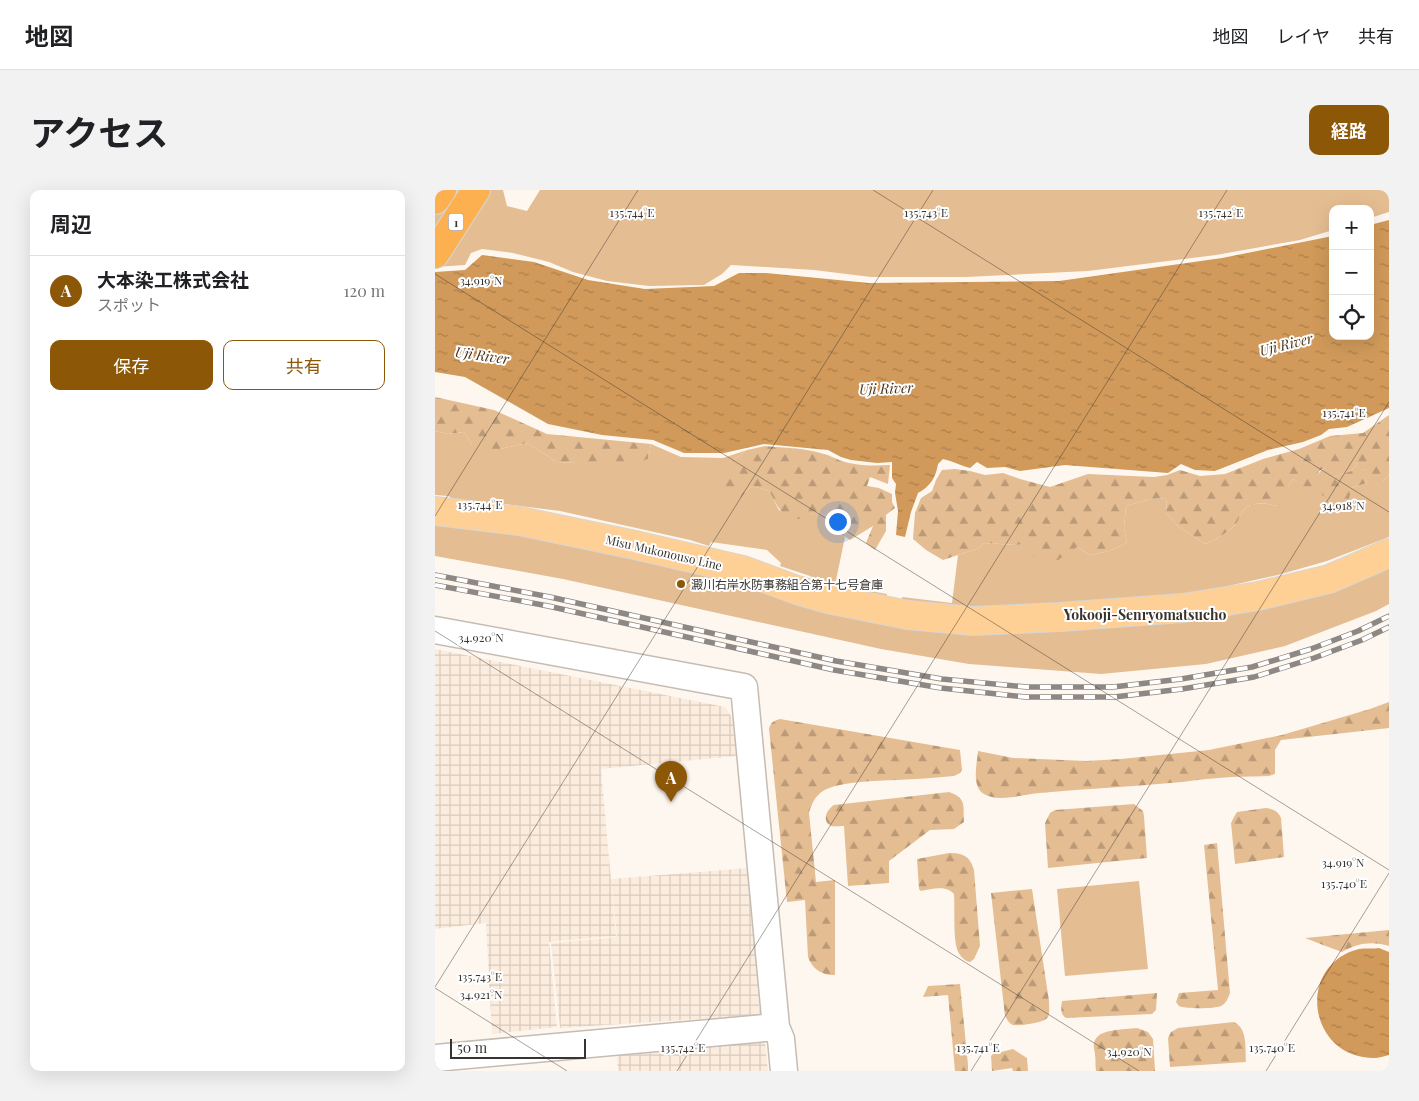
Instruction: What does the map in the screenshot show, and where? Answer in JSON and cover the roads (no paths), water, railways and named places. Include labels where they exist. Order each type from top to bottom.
[{"type":"highway","points":[[435,200],[442,190]]},
{"type":"highway","name":"1","points":[[435,254],[477,190]]},
{"type":"main road","name":"Misu Mukonouso Line","points":[[435,511],[520,521],[635,545],[743,570],[828,599],[908,615],[973,621],[1183,608],[1249,598],[1329,579],[1389,554]]},
{"type":"street","points":[[435,630],[744,687],[776,1028],[781,1040],[784,1071]]},
{"type":"street","points":[[435,1058],[776,1028]]},
{"type":"water","name":"Uji River","points":[[1389,220],[1389,408],[1347,427],[1329,429],[1321,435],[1303,442],[1268,450],[1215,471],[1195,470],[1181,464],[1168,473],[1065,465],[1020,471],[1005,467],[987,468],[977,462],[970,468],[943,459],[938,464],[932,481],[918,493],[905,537],[896,535],[898,511],[895,493],[896,484],[892,478],[892,462],[877,463],[851,460],[828,450],[764,444],[724,453],[684,453],[653,440],[602,435],[548,424],[465,377],[435,372],[435,272],[465,270],[482,255],[534,262],[588,280],[645,289],[714,286],[739,273],[766,273],[869,283],[1059,281],[1222,258],[1329,237],[1329,340],[1374,340],[1374,224]]},
{"type":"water","points":[[1379,948],[1389,952],[1389,1055],[1374,1058],[1352,1054],[1335,1043],[1323,1028],[1318,1010],[1318,991],[1325,973],[1339,958],[1359,949]]},
{"type":"railway","points":[[435,575],[550,597],[836,661],[942,679],[1027,687],[1113,687],[1181,679],[1252,667],[1311,649],[1358,631],[1389,616]]},
{"type":"railway","points":[[435,585],[548,606],[834,670],[941,688],[1026,697],[1114,697],[1182,689],[1254,677],[1314,658],[1362,640],[1389,627]]},
{"type":"place","name":"澱川右岸水防事務組合第十七号倉庫","points":[[681,584]]},
{"type":"place","name":"大本染工株式会社","points":[[671,802]]},
{"type":"district","name":"Yokooji-Senryomatsucho","points":[[1145,614]]}]
